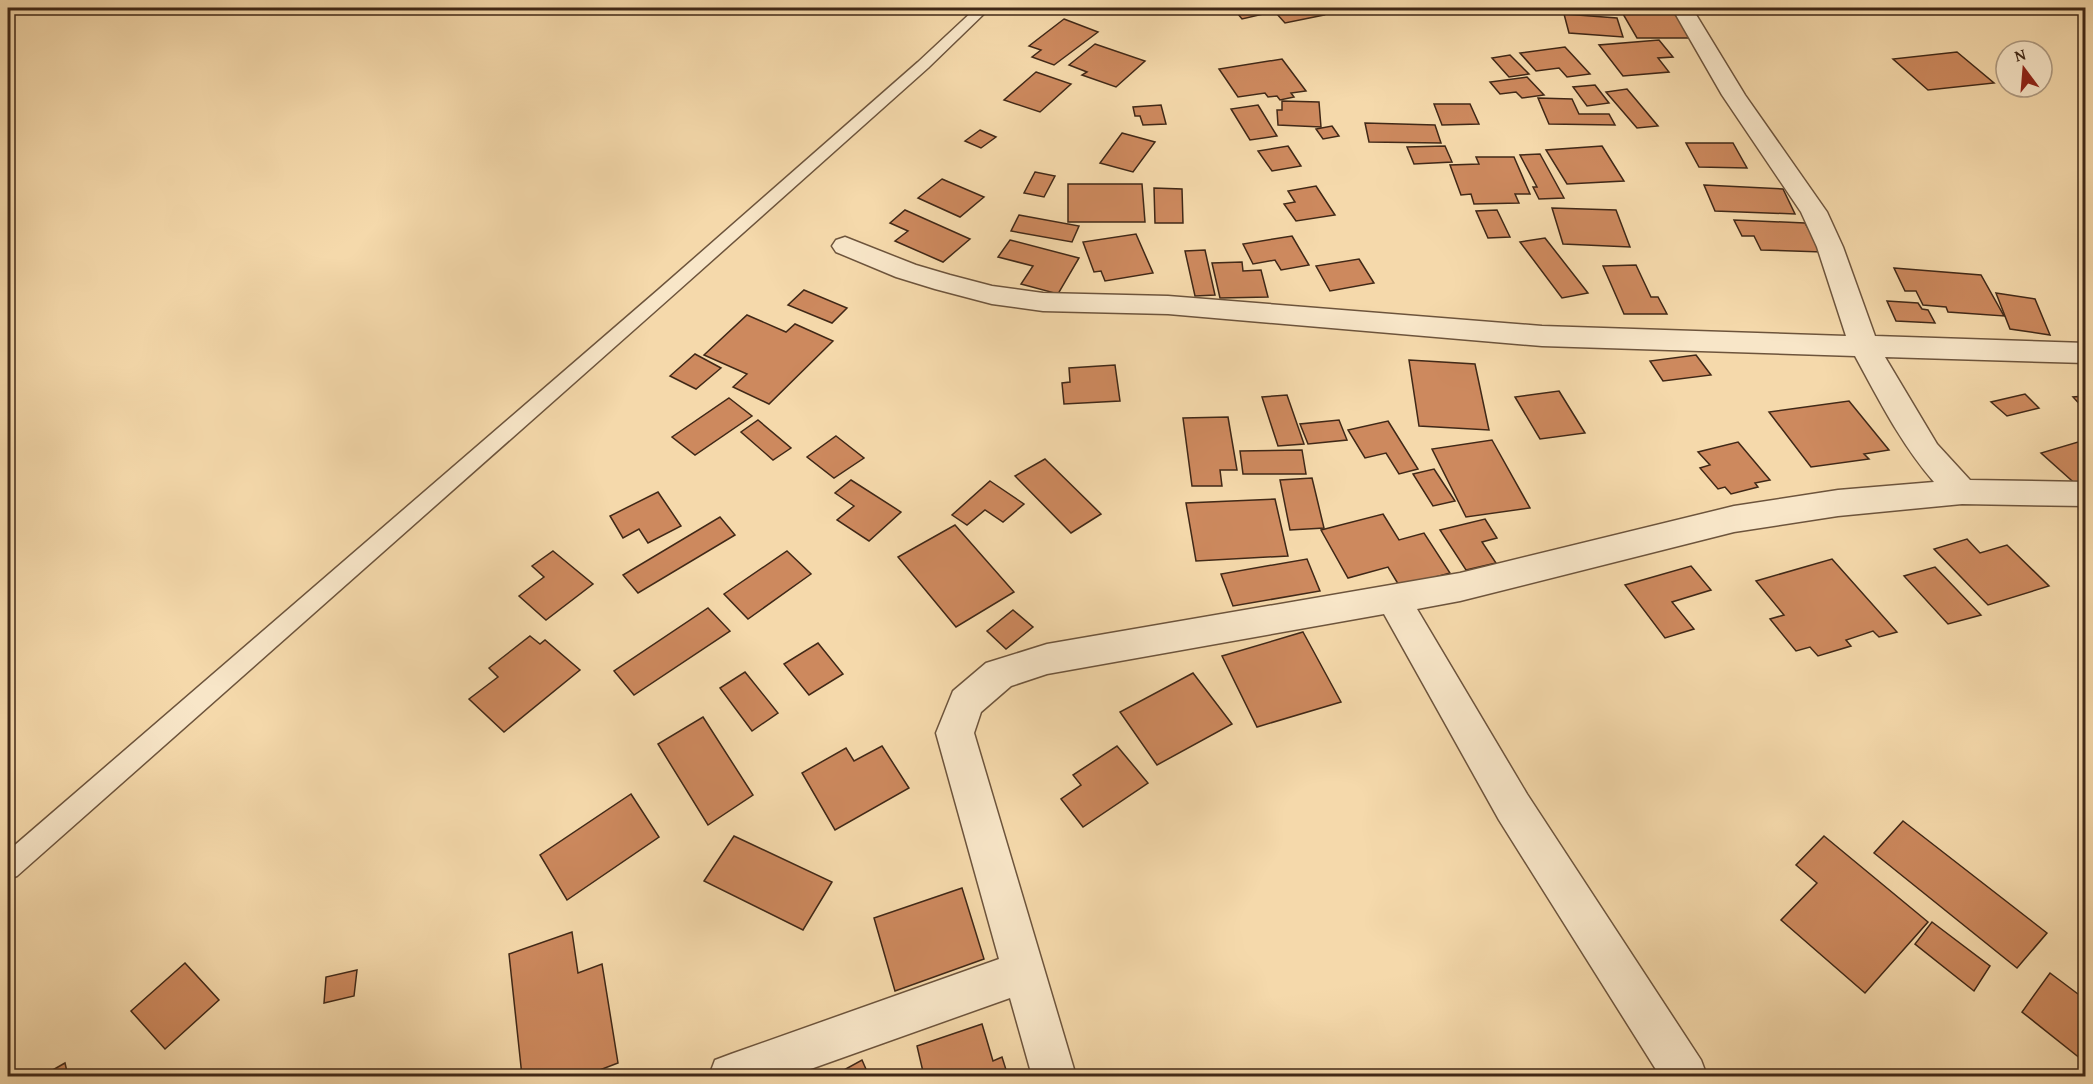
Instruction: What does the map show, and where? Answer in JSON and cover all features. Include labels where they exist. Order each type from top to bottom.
[{"type":"street","points":[[1682,8],[1734,95],[1814,212],[1830,247],[1864,345],[1897,406],[1926,452],[1962,492]]},
{"type":"street","points":[[845,246],[906,271],[945,283],[992,295],[1043,302],[1168,305],[1542,336],[2085,352]]},
{"type":"street","points":[[1054,1077],[955,733],[966,702],[999,674],[1047,659],[1460,587],[1734,519],[1838,503],[1962,492],[2085,494]]},
{"type":"street","points":[[1394,600],[1513,807],[1685,1077]]},
{"type":"street","points":[[731,1077],[1022,972]]},
{"type":"lane","points":[[8,867],[664,294],[906,80],[980,8]]},
{"type":"building","points":[[1233,8],[1278,8],[1281,10],[1242,19]]},
{"type":"building","points":[[1316,8],[1324,15],[1285,23],[1276,13]]},
{"type":"building","points":[[1564,14],[1617,18],[1623,37],[1569,33]]},
{"type":"building","points":[[1623,14],[1677,14],[1691,38],[1637,38]]},
{"type":"building","points":[[1064,19],[1098,32],[1054,65],[1032,57],[1041,50],[1029,46]]},
{"type":"building","points":[[1659,40],[1673,57],[1658,58],[1669,72],[1623,76],[1599,45]]},
{"type":"building","points":[[1095,44],[1145,61],[1116,87],[1082,75],[1087,72],[1069,65]]},
{"type":"building","points":[[1565,47],[1590,74],[1567,77],[1559,68],[1536,71],[1520,53]]},
{"type":"building","points":[[1957,52],[1994,83],[1928,90],[1893,59]]},
{"type":"building","points":[[1510,55],[1529,74],[1509,77],[1492,58]]},
{"type":"building","points":[[1282,59],[1306,91],[1291,93],[1294,97],[1280,100],[1277,96],[1268,97],[1265,93],[1238,97],[1219,69]]},
{"type":"building","points":[[1036,72],[1071,84],[1040,112],[1004,100]]},
{"type":"building","points":[[1527,77],[1544,95],[1522,98],[1516,92],[1500,94],[1490,82]]},
{"type":"building","points":[[1595,85],[1609,103],[1587,106],[1573,87]]},
{"type":"building","points":[[1627,89],[1658,126],[1637,128],[1606,92]]},
{"type":"building","points":[[1538,98],[1572,99],[1579,114],[1609,114],[1615,125],[1549,124]]},
{"type":"building","points":[[1282,101],[1319,102],[1321,127],[1278,125],[1277,110],[1282,110]]},
{"type":"building","points":[[1434,104],[1470,104],[1479,124],[1442,125]]},
{"type":"building","points":[[1161,105],[1166,124],[1143,125],[1140,116],[1135,116],[1133,107]]},
{"type":"building","points":[[1258,105],[1277,136],[1250,140],[1231,109]]},
{"type":"building","points":[[1365,123],[1435,125],[1441,143],[1369,142]]},
{"type":"building","points":[[1332,126],[1339,136],[1323,139],[1316,129]]},
{"type":"building","points":[[980,130],[996,137],[981,148],[965,141]]},
{"type":"building","points":[[1122,133],[1155,142],[1133,172],[1100,163]]},
{"type":"building","points":[[1686,143],[1733,143],[1747,168],[1699,167]]},
{"type":"building","points":[[1288,146],[1301,166],[1272,171],[1258,151]]},
{"type":"building","points":[[1445,146],[1452,162],[1414,164],[1407,147]]},
{"type":"building","points":[[1602,146],[1624,181],[1567,184],[1546,150]]},
{"type":"building","points":[[1540,154],[1564,198],[1539,199],[1533,187],[1537,187],[1520,155]]},
{"type":"building","points":[[1476,157],[1514,157],[1530,194],[1515,194],[1519,203],[1474,204],[1471,194],[1461,195],[1450,165],[1479,164]]},
{"type":"building","points":[[1035,172],[1055,176],[1044,197],[1024,193]]},
{"type":"building","points":[[942,179],[984,197],[960,217],[918,198]]},
{"type":"building","points":[[1068,184],[1142,184],[1145,222],[1068,222]]},
{"type":"building","points":[[1704,185],[1783,189],[1795,214],[1715,211]]},
{"type":"building","points":[[1316,186],[1335,215],[1296,221],[1284,204],[1295,202],[1288,191]]},
{"type":"building","points":[[1154,188],[1182,189],[1183,223],[1155,223]]},
{"type":"building","points":[[1552,208],[1616,210],[1630,247],[1563,244]]},
{"type":"building","points":[[905,210],[970,239],[943,262],[895,241],[908,231],[890,223]]},
{"type":"building","points":[[1497,210],[1510,237],[1488,238],[1476,211]]},
{"type":"building","points":[[1019,215],[1079,226],[1072,242],[1011,231]]},
{"type":"building","points":[[1734,220],[1805,223],[1822,252],[1761,250],[1754,236],[1742,236]]},
{"type":"building","points":[[1136,234],[1153,273],[1105,281],[1101,271],[1094,272],[1083,242]]},
{"type":"building","points":[[1292,236],[1309,265],[1281,270],[1275,260],[1253,264],[1243,244]]},
{"type":"building","points":[[1545,238],[1588,293],[1562,298],[1520,242]]},
{"type":"building","points":[[1010,240],[1079,258],[1058,294],[1021,284],[1033,266],[998,257]]},
{"type":"building","points":[[1205,250],[1215,295],[1195,296],[1185,251]]},
{"type":"building","points":[[1359,259],[1374,283],[1330,291],[1316,266]]},
{"type":"building","points":[[1242,262],[1243,271],[1261,270],[1268,297],[1220,298],[1212,263]]},
{"type":"building","points":[[1636,265],[1651,297],[1658,297],[1667,314],[1624,314],[1603,266]]},
{"type":"building","points":[[1894,268],[1981,275],[2004,316],[1948,312],[1946,307],[1923,305],[1916,291],[1905,291]]},
{"type":"building","points":[[804,290],[847,308],[832,323],[788,305]]},
{"type":"building","points":[[1996,293],[2035,299],[2050,335],[2010,329]]},
{"type":"building","points":[[1887,301],[1918,303],[1922,309],[1928,310],[1935,323],[1896,321]]},
{"type":"building","points":[[747,315],[786,332],[795,324],[833,341],[769,404],[733,387],[747,374],[704,355]]},
{"type":"building","points":[[695,354],[721,368],[696,389],[670,376]]},
{"type":"building","points":[[1696,355],[1711,375],[1663,381],[1650,361]]},
{"type":"building","points":[[1409,360],[1475,364],[1489,430],[1419,426]]},
{"type":"building","points":[[1115,365],[1120,401],[1064,404],[1062,383],[1070,382],[1069,368]]},
{"type":"building","points":[[1559,391],[1585,433],[1540,439],[1515,397]]},
{"type":"building","points":[[2025,394],[2039,408],[2007,416],[1991,402]]},
{"type":"building","points":[[1287,395],[1304,444],[1278,446],[1262,397]]},
{"type":"building","points":[[2086,396],[2086,411],[2073,397]]},
{"type":"building","points":[[729,398],[752,416],[695,455],[672,437]]},
{"type":"building","points":[[1849,401],[1889,450],[1864,454],[1869,459],[1811,467],[1769,412]]},
{"type":"building","points":[[1228,417],[1237,470],[1220,470],[1222,486],[1192,486],[1183,418]]},
{"type":"building","points":[[758,420],[791,448],[773,460],[741,432]]},
{"type":"building","points":[[1339,420],[1347,440],[1308,444],[1300,424]]},
{"type":"building","points":[[1388,421],[1418,469],[1399,474],[1386,453],[1365,458],[1348,430]]},
{"type":"building","points":[[836,436],[864,458],[834,478],[807,457]]},
{"type":"building","points":[[1492,440],[1530,508],[1466,517],[1432,449]]},
{"type":"building","points":[[1738,442],[1770,480],[1755,483],[1758,487],[1731,494],[1725,487],[1718,489],[1700,468],[1710,465],[1698,452]]},
{"type":"building","points":[[2078,442],[2086,448],[2086,487],[2080,488],[2041,453]]},
{"type":"building","points":[[1302,450],[1306,474],[1243,474],[1240,451]]},
{"type":"building","points":[[1045,459],[1101,514],[1071,533],[1015,476]]},
{"type":"building","points":[[1434,469],[1455,501],[1433,506],[1413,474]]},
{"type":"building","points":[[1312,478],[1324,528],[1290,530],[1280,480]]},
{"type":"building","points":[[851,480],[901,512],[869,541],[837,520],[854,506],[835,493]]},
{"type":"building","points":[[990,481],[1024,504],[1003,522],[985,510],[967,525],[952,515]]},
{"type":"building","points":[[658,492],[681,526],[648,543],[639,529],[623,538],[610,516]]},
{"type":"building","points":[[1275,499],[1288,556],[1196,561],[1186,503]]},
{"type":"building","points":[[1383,514],[1399,540],[1424,533],[1450,573],[1400,587],[1388,567],[1348,578],[1321,530]]},
{"type":"building","points":[[720,517],[735,535],[638,593],[623,575]]},
{"type":"building","points":[[1485,519],[1497,538],[1482,542],[1496,563],[1466,570],[1440,530]]},
{"type":"building","points":[[955,525],[1014,592],[956,627],[898,557]]},
{"type":"building","points":[[1967,539],[1980,553],[2007,545],[2049,586],[1988,605],[1934,549]]},
{"type":"building","points":[[553,551],[593,584],[546,620],[519,596],[544,577],[532,566]]},
{"type":"building","points":[[787,551],[811,574],[748,619],[724,594]]},
{"type":"building","points":[[1307,559],[1320,591],[1233,606],[1221,574]]},
{"type":"building","points":[[1832,559],[1897,632],[1879,637],[1873,631],[1846,640],[1851,646],[1818,656],[1810,647],[1796,651],[1770,619],[1784,615],[1756,581]]},
{"type":"building","points":[[1691,566],[1711,590],[1672,602],[1694,629],[1665,638],[1625,585]]},
{"type":"building","points":[[1935,567],[1981,615],[1948,624],[1904,576]]},
{"type":"building","points":[[708,608],[730,631],[634,695],[614,671]]},
{"type":"building","points":[[1013,610],[1033,627],[1006,649],[987,631]]},
{"type":"building","points":[[1303,632],[1341,702],[1257,727],[1222,656]]},
{"type":"building","points":[[530,636],[540,644],[545,640],[580,670],[504,732],[469,699],[498,677],[489,668]]},
{"type":"building","points":[[818,643],[843,674],[809,695],[784,664]]},
{"type":"building","points":[[745,672],[778,713],[752,731],[720,688]]},
{"type":"building","points":[[1193,673],[1232,724],[1157,765],[1120,712]]},
{"type":"building","points":[[703,717],[753,795],[708,825],[658,744]]},
{"type":"building","points":[[882,746],[909,788],[835,830],[802,773],[846,748],[854,761]]},
{"type":"building","points":[[1117,746],[1148,783],[1083,827],[1061,799],[1081,785],[1073,775]]},
{"type":"building","points":[[631,794],[659,837],[567,900],[540,855]]},
{"type":"building","points":[[1903,821],[2047,933],[2017,968],[1874,853]]},
{"type":"building","points":[[734,836],[832,882],[803,930],[704,881]]},
{"type":"building","points":[[1824,836],[1928,922],[1865,993],[1781,920],[1817,883],[1796,865]]},
{"type":"building","points":[[962,888],[984,959],[895,991],[874,918]]},
{"type":"building","points":[[1932,922],[1990,966],[1974,991],[1915,944]]},
{"type":"building","points":[[572,932],[578,973],[602,964],[618,1063],[584,1076],[522,1076],[509,954]]},
{"type":"building","points":[[185,963],[219,1000],[165,1049],[131,1011]]},
{"type":"building","points":[[357,970],[354,996],[324,1003],[326,977]]},
{"type":"building","points":[[2050,973],[2086,1000],[2086,1063],[2022,1012]]},
{"type":"building","points":[[982,1024],[993,1061],[1002,1057],[1008,1076],[924,1076],[917,1046]]},
{"type":"building","points":[[862,1060],[869,1076],[833,1076]]},
{"type":"building","points":[[65,1063],[68,1076],[42,1076]]}]
